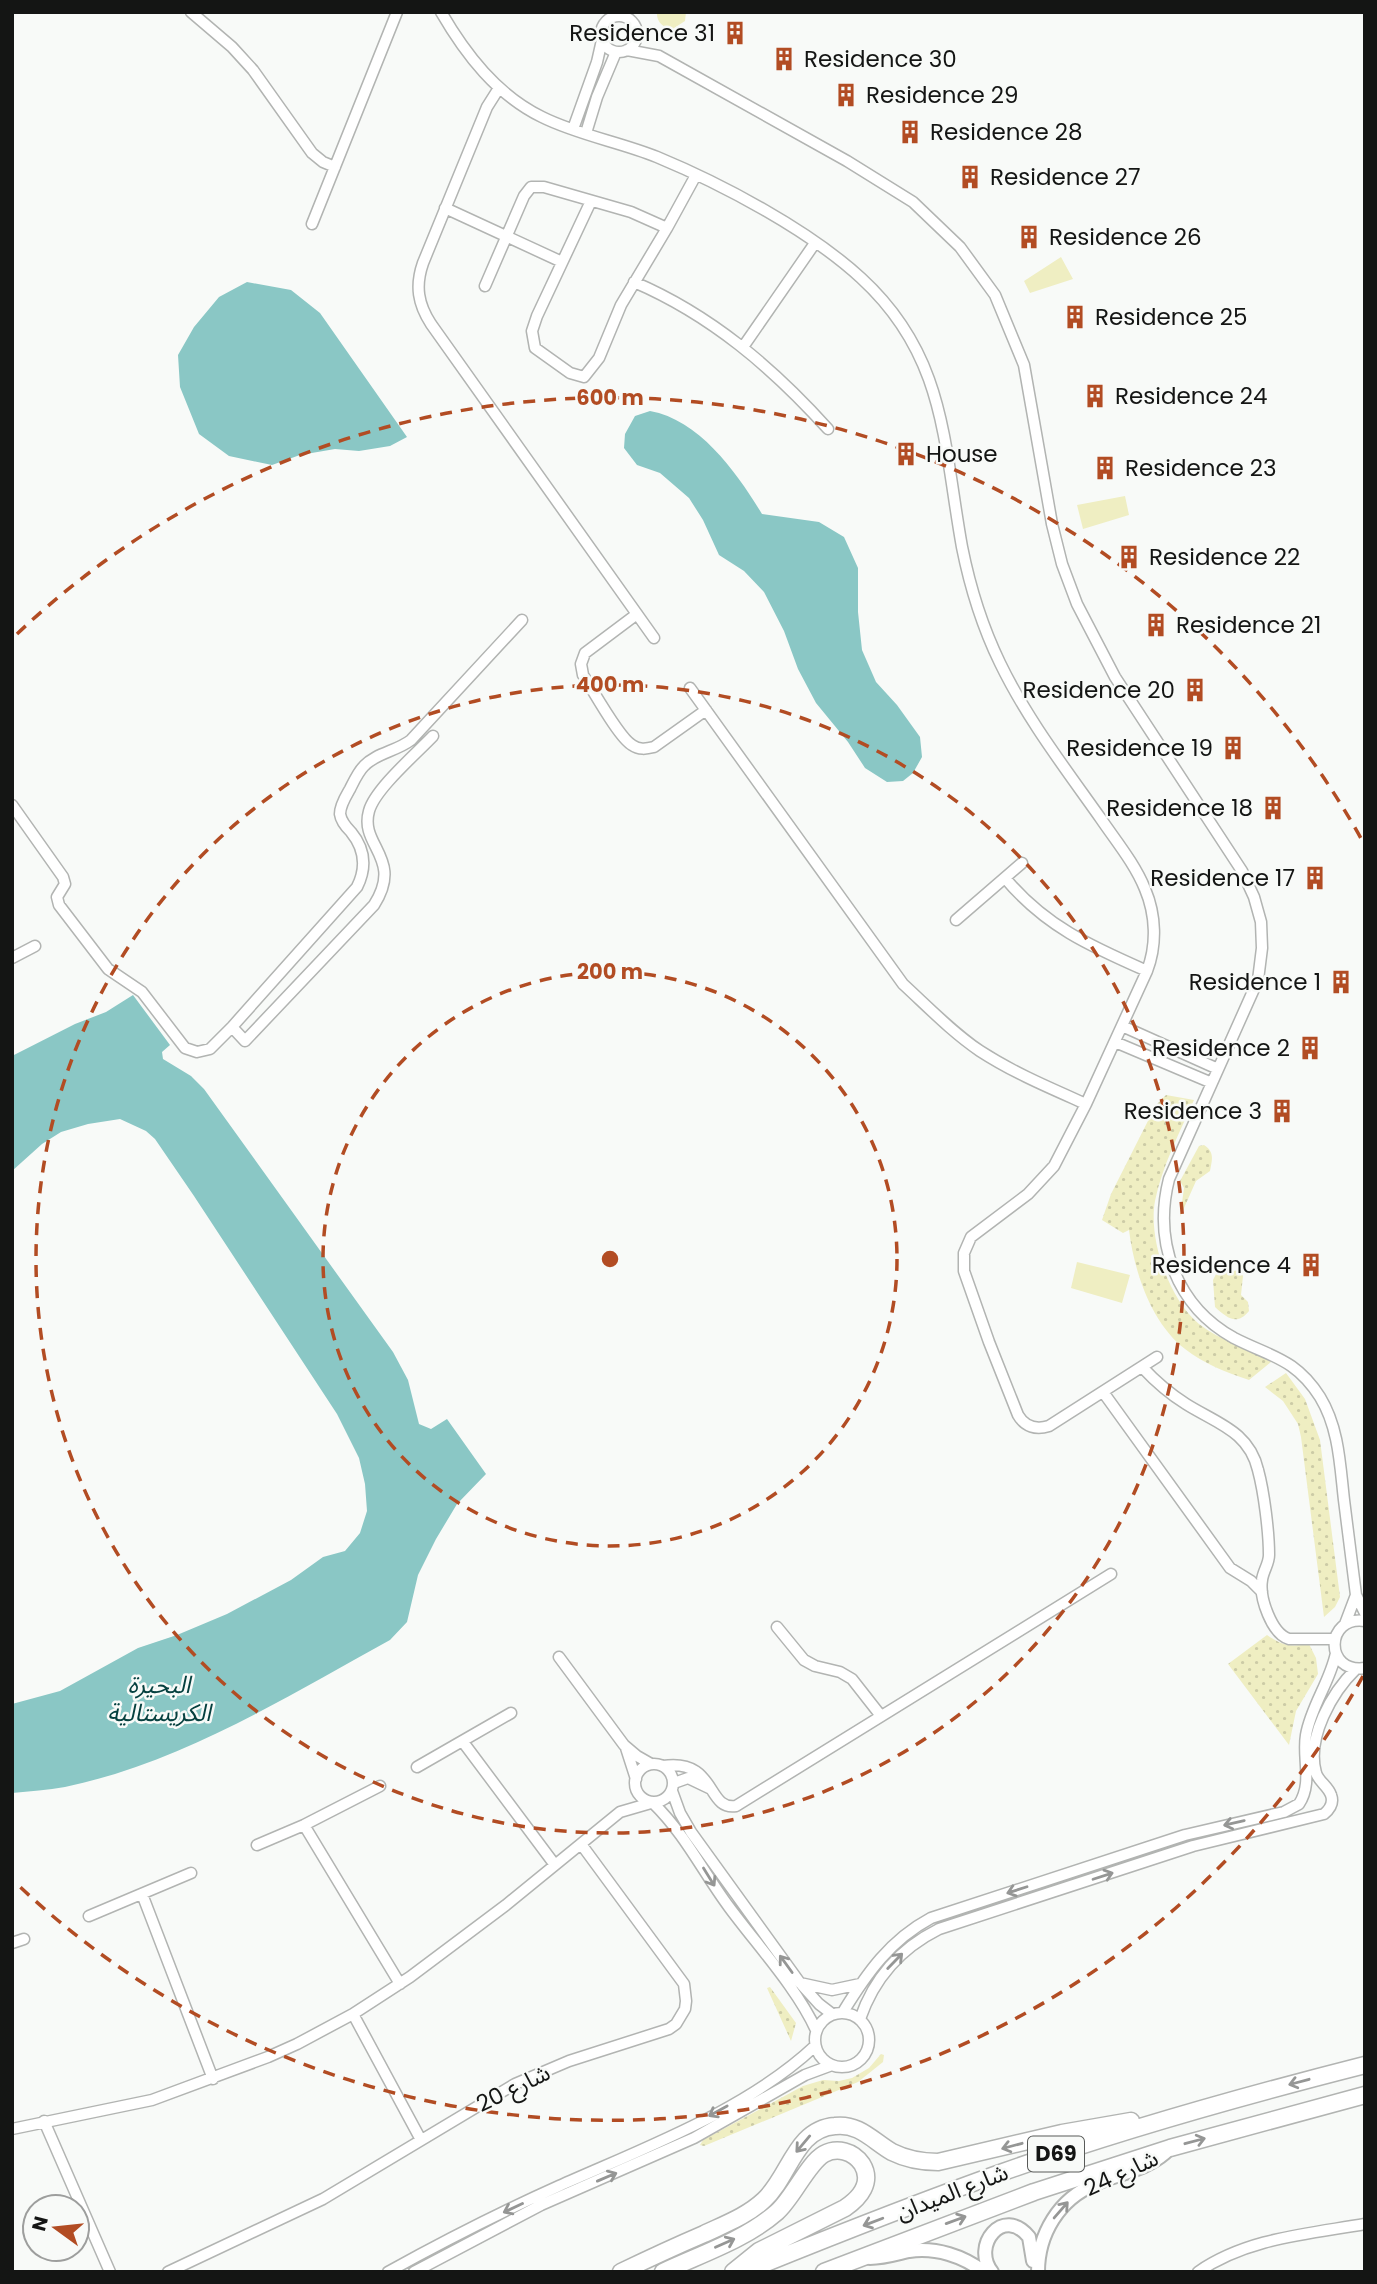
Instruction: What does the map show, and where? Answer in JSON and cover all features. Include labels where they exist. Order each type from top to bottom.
[{"type":"main road","name":"شارع الميدان","points":[[744,2272],[1001,2173],[1151,2124],[1365,2065]]},
{"type":"main road","name":"شارع الميدان","points":[[824,2272],[1034,2192],[1170,2148],[1365,2095]]},
{"type":"main road","points":[[621,2272],[751,2211],[777,2186],[801,2143],[824,2128],[841,2125],[857,2129],[901,2156],[939,2162],[1062,2133],[1131,2121],[1151,2124]]},
{"type":"main road","points":[[663,2272],[747,2233],[768,2219],[789,2200],[821,2156],[832,2151],[845,2151],[860,2162],[866,2179],[858,2199],[759,2251],[733,2272]]},
{"type":"street","points":[[191,12],[232,47],[253,70],[312,153],[335,167]]},
{"type":"street","points":[[312,224],[397,12]]},
{"type":"street","points":[[441,12],[461,44],[499,88],[543,117],[636,148],[696,175],[746,201],[815,243],[851,269],[898,319],[923,361],[939,408],[962,547],[979,611],[998,659],[1020,701],[1141,880],[1150,902],[1153,926],[1152,950],[1147,971],[1060,1156],[1028,1194],[971,1237],[965,1247],[963,1265],[997,1365],[1023,1422],[1036,1428],[1049,1426],[1157,1357]]},
{"type":"street","points":[[573,129],[599,55],[603,26],[614,17],[629,19],[659,56],[914,202],[960,247],[999,303],[1024,365],[1052,524],[1062,564],[1077,604],[1115,677],[1242,871],[1258,909],[1262,948],[1258,980],[1169,1179],[1163,1208],[1167,1251],[1177,1279],[1202,1314],[1231,1336],[1275,1355],[1291,1366],[1312,1386],[1325,1406],[1337,1440],[1356,1595],[1365,1613]]},
{"type":"street","points":[[586,132],[597,97],[622,51],[635,44],[637,30]]},
{"type":"street","points":[[602,40],[607,47],[659,56]]},
{"type":"street","points":[[499,88],[487,107],[419,276],[419,301],[424,313],[654,638]]},
{"type":"street","points":[[586,93],[597,97]]},
{"type":"street","points":[[592,201],[562,262],[533,331],[535,348],[570,373],[584,377],[599,358],[621,305],[696,175]]},
{"type":"street","points":[[485,286],[524,196],[531,187],[544,187],[631,212],[667,228]]},
{"type":"street","points":[[445,208],[562,262]]},
{"type":"street","points":[[743,347],[815,243]]},
{"type":"street","points":[[634,282],[669,297],[743,347],[788,386],[828,429]]},
{"type":"street","points":[[637,614],[585,653],[580,664],[583,675],[624,738],[635,747],[654,747],[706,710]]},
{"type":"street","points":[[12,805],[63,877],[65,884],[57,897],[59,905],[108,969],[142,992],[185,1048],[197,1052],[210,1049],[353,893],[360,881],[364,868],[363,854],[358,841],[342,822],[340,814],[360,769],[373,759],[398,750],[411,740],[522,620]]},
{"type":"street","points":[[690,688],[904,984],[947,1025],[979,1049],[1013,1070],[1086,1104]]},
{"type":"street","points":[[232,1027],[245,1041],[374,905],[381,892],[384,870],[381,856],[369,831],[369,810],[380,791],[433,736]]},
{"type":"street","points":[[956,920],[1022,863]]},
{"type":"street","points":[[1005,878],[1028,903],[1068,934],[1147,971]]},
{"type":"street","points":[[12,958],[35,946]]},
{"type":"street","points":[[1122,1026],[1218,1069]]},
{"type":"street","points":[[1115,1042],[1212,1083]]},
{"type":"street","points":[[1161,1061],[1167,1046]]},
{"type":"street","points":[[1142,1367],[1174,1396],[1231,1429],[1250,1449],[1259,1475],[1269,1550],[1262,1592],[1273,1626],[1289,1639],[1335,1639]]},
{"type":"street","points":[[1103,1392],[1230,1568],[1247,1578],[1262,1592]]},
{"type":"street","points":[[1247,1578],[1264,1571]]},
{"type":"street","points":[[559,1657],[624,1745],[637,1756],[651,1764],[680,1765],[692,1769],[702,1775],[724,1806],[736,1806],[1111,1574]]},
{"type":"street","points":[[843,2012],[877,1960],[919,1925],[944,1913],[1185,1835],[1293,1808],[1301,1802],[1306,1787],[1305,1764],[1299,1744],[1314,1698],[1326,1686],[1336,1653],[1335,1639],[1345,1624],[1356,1595]]},
{"type":"street","points":[[1345,1624],[1365,1621]]},
{"type":"street","points":[[777,1627],[804,1660],[852,1679],[881,1716]]},
{"type":"street","points":[[1336,1653],[1344,1664],[1361,1669]]},
{"type":"street","points":[[860,2019],[873,1988],[888,1967],[910,1946],[929,1934],[1193,1846],[1324,1814],[1331,1807],[1332,1797],[1319,1779],[1315,1768],[1315,1751],[1322,1719],[1340,1687],[1361,1669]]},
{"type":"street","points":[[1319,1779],[1323,1740],[1340,1687]]},
{"type":"street","points":[[417,1767],[511,1713]]},
{"type":"street","points":[[1309,1714],[1322,1719]]},
{"type":"street","points":[[463,1742],[555,1865]]},
{"type":"street","points":[[624,1745],[642,1799],[652,1803],[684,1837],[727,1905],[798,1999],[816,2030]]},
{"type":"street","points":[[12,2129],[152,2100],[278,2053],[353,2014],[400,1984],[486,1920],[620,1812],[641,1769],[651,1764]]},
{"type":"street","points":[[663,1766],[670,1771],[685,1823],[800,1983],[811,1997],[832,2014]]},
{"type":"street","points":[[620,1812],[665,1800],[673,1787],[688,1778],[711,1790]]},
{"type":"street","points":[[257,1845],[304,1825],[380,1786]]},
{"type":"street","points":[[304,1825],[400,1984]]},
{"type":"street","name":"شارع 20","points":[[167,2272],[323,2199],[515,2084],[569,2062],[653,2036],[669,2029],[681,2017],[686,2001],[684,1984],[581,1844]]},
{"type":"street","points":[[89,1916],[191,1873]]},
{"type":"street","points":[[142,1894],[213,2079]]},
{"type":"street","points":[[727,1905],[738,1896]]},
{"type":"street","points":[[12,1943],[24,1939]]},
{"type":"street","points":[[800,1983],[832,1990],[860,1983]]},
{"type":"street","points":[[843,2012],[860,2019],[869,2034],[867,2051],[855,2064],[843,2067],[823,2060],[815,2046],[816,2030],[824,2019],[843,2012]]},
{"type":"street","points":[[353,2014],[421,2140]]},
{"type":"street","points":[[388,2272],[483,2221],[624,2159],[712,2115],[781,2075],[815,2046]]},
{"type":"street","points":[[414,2272],[541,2205],[694,2138],[805,2075],[832,2065]]},
{"type":"street","points":[[44,2121],[110,2272]]},
{"type":"street","name":"شارع 24","points":[[1036,2272],[1044,2236],[1053,2218],[1068,2201],[1096,2183],[1146,2166],[1170,2148]]},
{"type":"street","points":[[1198,2272],[1228,2253],[1251,2245],[1365,2224]]},
{"type":"street","points":[[992,2272],[986,2263],[987,2243],[995,2231],[1010,2225],[1024,2231],[1029,2237],[1036,2272]]},
{"type":"street","points":[[863,2257],[884,2257],[912,2251],[940,2252],[967,2260],[984,2272]]},
{"type":"green space","points":[[657,12],[686,12],[685,21],[671,30],[661,24]]},
{"type":"green space","points":[[1061,257],[1073,279],[1030,293],[1024,281]]},
{"type":"green space","points":[[1125,496],[1129,515],[1083,529],[1077,505]]},
{"type":"green space","points":[[1166,1095],[1194,1100],[1158,1188],[1154,1216],[1158,1250],[1178,1300],[1199,1324],[1271,1362],[1249,1380],[1200,1359],[1173,1338],[1146,1295],[1135,1262],[1129,1230],[1123,1233],[1102,1220],[1111,1194],[1156,1105]]},
{"type":"green space","points":[[1204,1145],[1211,1153],[1210,1171],[1196,1181],[1180,1217],[1184,1188],[1180,1181],[1199,1146]]},
{"type":"green space","points":[[1077,1262],[1130,1275],[1122,1303],[1071,1288]]},
{"type":"green space","points":[[1239,1270],[1243,1276],[1241,1295],[1248,1302],[1249,1311],[1245,1316],[1232,1319],[1215,1307],[1213,1280],[1216,1274]]},
{"type":"green space","points":[[1286,1373],[1305,1399],[1320,1440],[1340,1597],[1335,1607],[1324,1617],[1298,1424],[1283,1401],[1265,1387]]},
{"type":"green space","points":[[1267,1635],[1287,1645],[1309,1644],[1316,1658],[1318,1674],[1296,1711],[1289,1745],[1228,1664]]},
{"type":"green space","points":[[770,1987],[796,2023],[791,2041],[767,1988]]},
{"type":"green space","points":[[881,2054],[884,2055],[883,2062],[858,2082],[704,2146],[700,2145],[703,2140],[803,2086],[823,2080],[852,2078],[869,2068]]},
{"type":"water","points":[[247,282],[291,290],[320,313],[407,437],[390,446],[359,451],[335,449],[300,455],[272,465],[229,456],[199,434],[180,387],[178,355],[194,327],[219,297]]},
{"type":"water","points":[[650,411],[668,416],[701,437],[729,466],[762,514],[819,522],[844,537],[858,568],[858,612],[862,650],[876,682],[920,737],[922,757],[913,773],[903,781],[887,782],[865,768],[816,703],[764,592],[744,571],[719,555],[703,520],[689,498],[660,473],[637,465],[624,448],[625,434],[635,416]]},
{"type":"water","name":"البحيرة الكريستالية","points":[[133,995],[170,1045],[162,1052],[163,1059],[191,1076],[204,1089],[393,1352],[408,1380],[419,1424],[431,1429],[447,1419],[486,1474],[457,1504],[436,1539],[418,1575],[407,1622],[390,1640],[273,1705],[151,1762],[65,1787],[12,1793],[12,1704],[60,1691],[138,1648],[227,1614],[291,1580],[323,1557],[345,1551],[360,1533],[367,1511],[359,1458],[337,1414],[155,1139],[146,1131],[120,1119],[88,1124],[61,1132],[42,1144],[12,1171],[12,1056],[75,1024],[106,1012]]},
{"type":"place","name":"Residence 31","points":[[735,33]]},
{"type":"place","name":"Residence 30","points":[[784,59]]},
{"type":"place","name":"Residence 29","points":[[846,95]]},
{"type":"place","name":"Residence 28","points":[[910,132]]},
{"type":"place","name":"Residence 27","points":[[970,177]]},
{"type":"place","name":"Residence 26","points":[[1029,237]]},
{"type":"place","name":"Residence 25","points":[[1075,317]]},
{"type":"place","name":"Residence 24","points":[[1095,396]]},
{"type":"place","name":"House","points":[[906,454]]},
{"type":"place","name":"Residence 23","points":[[1105,468]]},
{"type":"place","name":"Residence 22","points":[[1129,557]]},
{"type":"place","name":"Residence 21","points":[[1156,625]]},
{"type":"place","name":"Residence 20","points":[[1195,690]]},
{"type":"place","name":"Residence 19","points":[[1233,748]]},
{"type":"place","name":"Residence 18","points":[[1273,808]]},
{"type":"place","name":"Residence 17","points":[[1315,878]]},
{"type":"place","name":"Residence 1","points":[[1341,982]]},
{"type":"place","name":"Residence 2","points":[[1310,1048]]},
{"type":"place","name":"Residence 3","points":[[1282,1111]]},
{"type":"place","name":"Residence 4","points":[[1311,1265]]}]
